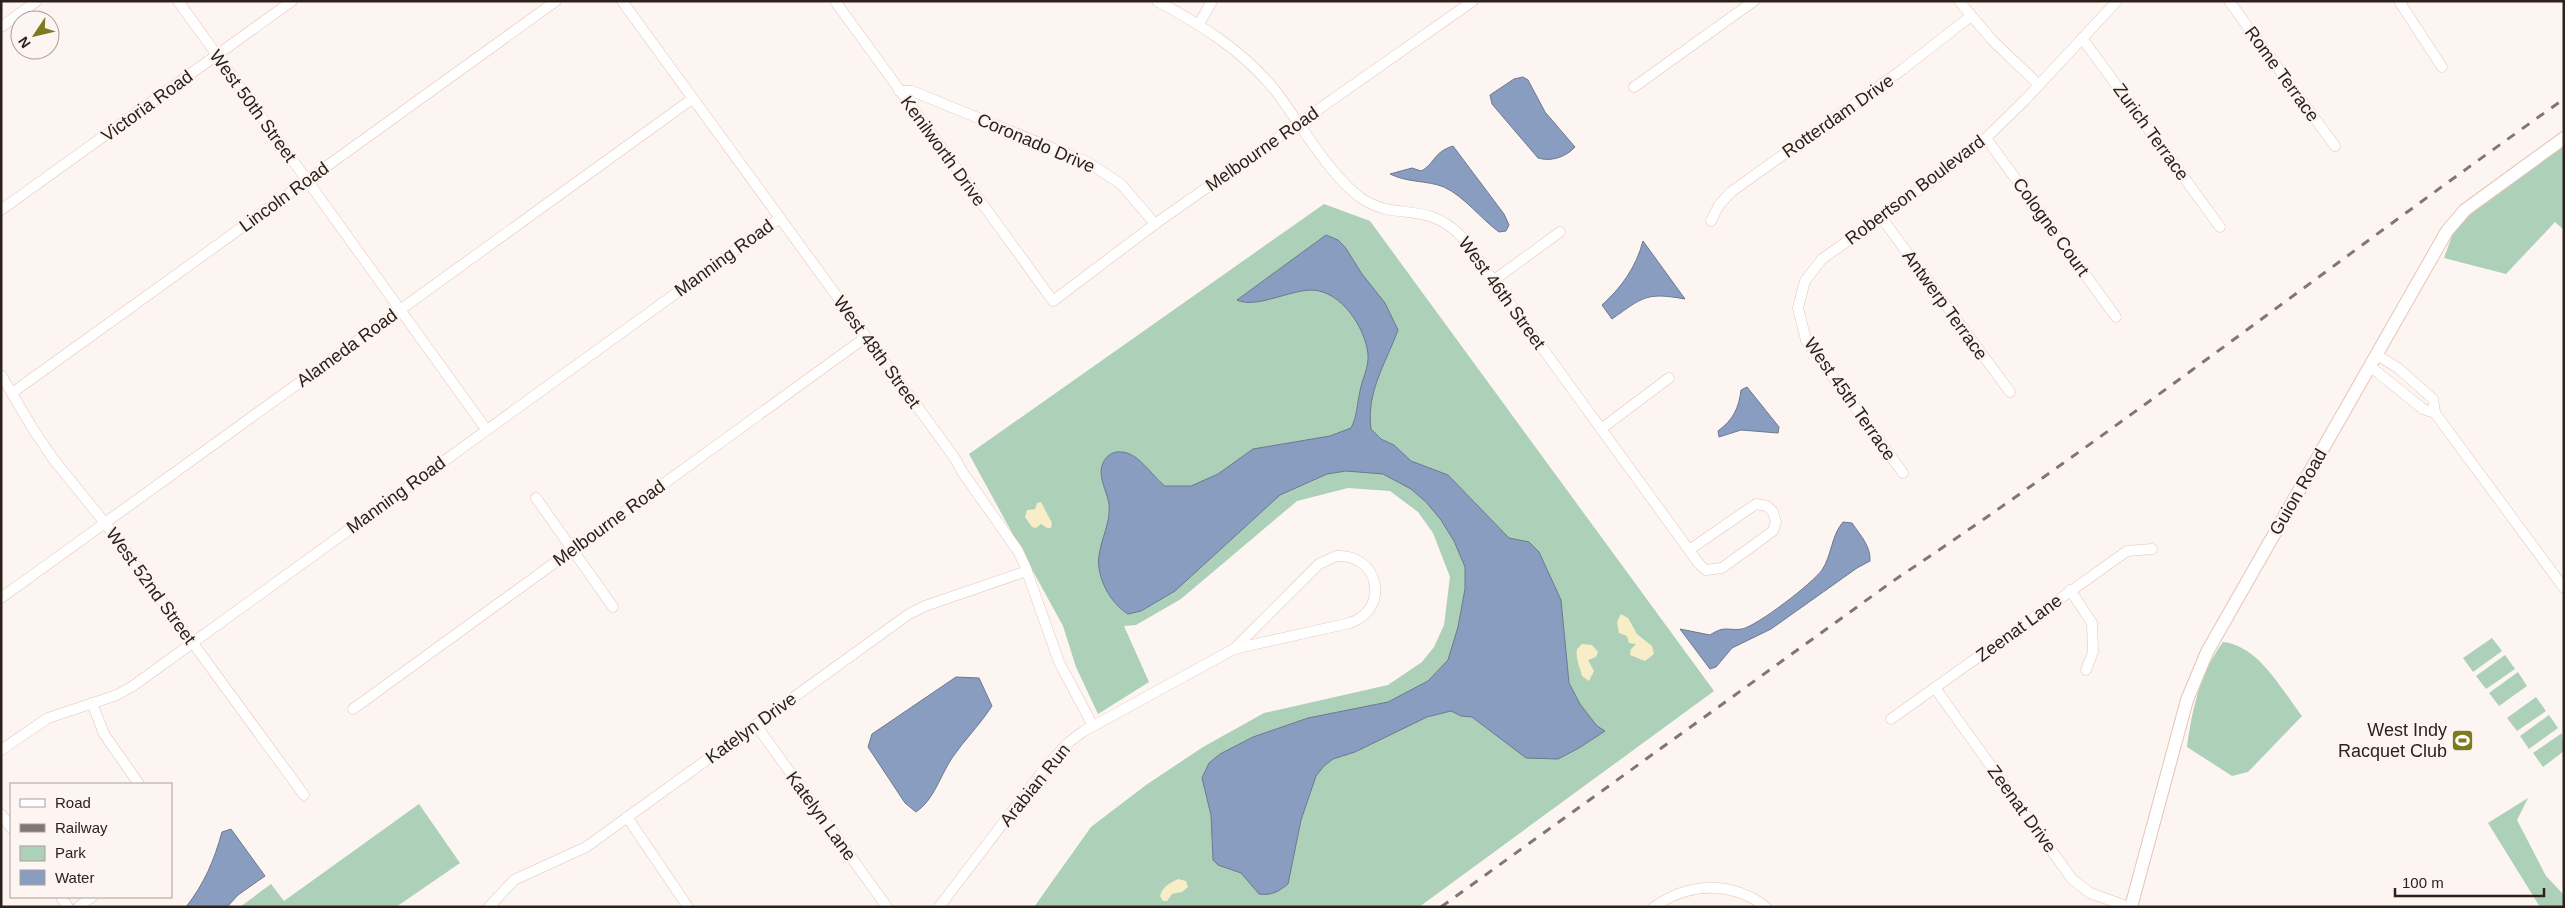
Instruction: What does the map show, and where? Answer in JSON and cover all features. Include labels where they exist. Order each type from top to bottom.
[{"type":"street","points":[[1,27],[37,1]]},
{"type":"street","name":"West 50th Street","points":[[178,1],[486,429]]},
{"type":"street","name":"Victoria Road","points":[[1,210],[292,1]]},
{"type":"street","name":"Lincoln Road","points":[[12,393],[556,1]]},
{"type":"street","name":"West 48th Street","points":[[622,1],[958,462],[963,473],[1018,551],[1027,571],[1058,662],[1093,726]]},
{"type":"street","name":"Kenilworth Drive","points":[[835,1],[1053,301]]},
{"type":"street","name":"West 46th Street","points":[[1157,1],[1199,24],[1229,46],[1261,74],[1334,170],[1361,197],[1382,208],[1421,213],[1442,220],[1461,236],[1688,550],[1702,567],[1710,571],[1717,570],[1772,532],[1776,522],[1774,514],[1767,506],[1761,504],[1752,505],[1688,550]]},
{"type":"street","points":[[1199,24],[1212,1]]},
{"type":"street","name":"Melbourne Road","points":[[1053,301],[1156,224],[1474,1]]},
{"type":"street","points":[[1634,87],[1754,1]]},
{"type":"street","points":[[1959,1],[2004,53],[2039,85]]},
{"type":"street","name":"Robertson Boulevard","points":[[1800,294],[1809,273],[1819,262],[1932,181],[1986,138],[2039,85],[2117,1]]},
{"type":"street","name":"Rome Terrace","points":[[2230,1],[2335,146]]},
{"type":"street","points":[[2399,1],[2442,67]]},
{"type":"street","name":"Rotterdam Drive","points":[[1711,221],[1719,205],[1730,192],[1904,69],[1971,16]]},
{"type":"street","name":"Zurich Terrace","points":[[2082,38],[2220,227]]},
{"type":"street","name":"Coronado Drive","points":[[899,91],[912,91],[1089,163],[1121,184],[1156,224]]},
{"type":"street","name":"Alameda Road","points":[[1,598],[692,99]]},
{"type":"street","name":"Cologne Court","points":[[1986,138],[2116,316]]},
{"type":"street","name":"Guion Road","points":[[2130,907],[2184,709],[2200,665],[2453,224],[2473,204],[2564,138]]},
{"type":"street","name":"Antwerp Terrace","points":[[1881,217],[2010,392]]},
{"type":"street","name":"Manning Road","points":[[1,750],[48,718],[130,688],[780,218]]},
{"type":"street","points":[[1494,280],[1560,232]]},
{"type":"street","name":"West 45th Terrace","points":[[1800,294],[1799,313],[1806,340],[1903,473]]},
{"type":"street","name":"Melbourne Road","points":[[353,709],[866,337]]},
{"type":"street","points":[[2378,355],[2398,368],[2433,399],[2435,413],[2564,588]]},
{"type":"street","points":[[2371,367],[2423,408],[2435,413]]},
{"type":"street","name":"West 52nd Street","points":[[1,375],[54,460],[105,523],[304,795]]},
{"type":"street","points":[[1601,429],[1669,378]]},
{"type":"street","points":[[536,498],[613,607]]},
{"type":"street","name":"Zeenat Lane","points":[[1891,719],[2127,551],[2152,548]]},
{"type":"street","name":"Arabian Run","points":[[939,907],[1048,763],[1069,742],[1093,726],[1234,649],[1326,559],[1341,556],[1353,558],[1363,563],[1372,574],[1375,586],[1374,600],[1369,610],[1360,619],[1350,623],[1234,649]]},
{"type":"street","name":"Katelyn Drive","points":[[488,907],[514,880],[583,849],[909,614],[930,604],[1027,571]]},
{"type":"street","points":[[2070,590],[2092,623],[2093,652],[2086,670]]},
{"type":"street","name":"Zeenat Drive","points":[[1935,688],[2072,879],[2087,891],[2130,907]]},
{"type":"street","points":[[92,703],[104,734],[138,783]]},
{"type":"street","name":"Katelyn Lane","points":[[756,724],[887,907]]},
{"type":"street","points":[[1,814],[10,827]]},
{"type":"street","points":[[627,817],[688,907]]},
{"type":"street","points":[[1654,907],[1673,895],[1701,887],[1724,888],[1742,892],[1766,907]]},
{"type":"street","points":[[78,907],[91,898]]},
{"type":"green space","points":[[2564,138],[2564,230],[2555,222],[2506,274],[2444,258],[2459,217]]},
{"type":"green space","points":[[1324,204],[1370,221],[1714,691],[1419,907],[1034,907],[1091,827],[1146,785],[1203,747],[1264,713],[1388,685],[1422,662],[1434,647],[1444,625],[1450,577],[1433,533],[1418,512],[1390,491],[1348,488],[1297,501],[1181,599],[1136,625],[1124,626],[1149,682],[1098,714],[1076,667],[1063,626],[969,454]]},
{"type":"green space","points":[[2492,638],[2502,651],[2473,672],[2463,658]]},
{"type":"green space","points":[[2223,642],[2236,645],[2248,651],[2258,660],[2268,670],[2302,716],[2248,772],[2232,776],[2187,747],[2198,692],[2208,666]]},
{"type":"green space","points":[[2505,655],[2515,669],[2486,689],[2476,676]]},
{"type":"green space","points":[[2518,672],[2527,686],[2499,706],[2489,693]]},
{"type":"green space","points":[[2536,697],[2546,711],[2517,731],[2507,718]]},
{"type":"green space","points":[[2549,715],[2558,728],[2529,749],[2520,736]]},
{"type":"green space","points":[[2562,733],[2564,751],[2543,767],[2533,753]]},
{"type":"green space","points":[[2528,798],[2517,820],[2546,876],[2564,895],[2564,907],[2540,907],[2488,823]]},
{"type":"green space","points":[[419,804],[460,863],[396,907],[240,907],[271,884],[284,901]]},
{"type":"sand","points":[[1041,502],[1052,523],[1051,528],[1041,524],[1036,528],[1032,527],[1025,517],[1027,510],[1035,509],[1037,503]]},
{"type":"sand","points":[[1621,614],[1628,618],[1637,634],[1652,646],[1654,654],[1645,661],[1630,655],[1631,649],[1636,644],[1629,643],[1627,636],[1619,633],[1617,622]]},
{"type":"sand","points":[[1582,644],[1592,645],[1598,652],[1596,657],[1588,660],[1594,671],[1589,681],[1582,676],[1577,659],[1577,649]]},
{"type":"sand","points":[[1178,879],[1186,881],[1188,887],[1182,892],[1172,894],[1167,901],[1163,901],[1160,896],[1165,887]]},
{"type":"water","points":[[1523,77],[1528,80],[1545,112],[1575,147],[1563,156],[1553,159],[1538,158],[1492,104],[1490,95],[1514,79]]},
{"type":"water","points":[[1453,146],[1504,214],[1509,225],[1506,231],[1499,232],[1459,196],[1444,187],[1404,179],[1390,174],[1412,168],[1421,171],[1442,151]]},
{"type":"water","points":[[1326,235],[1338,240],[1345,247],[1362,274],[1385,303],[1398,330],[1374,390],[1370,415],[1371,429],[1381,439],[1394,445],[1411,461],[1448,475],[1509,538],[1529,542],[1539,552],[1561,600],[1569,683],[1580,704],[1597,726],[1605,731],[1558,759],[1526,758],[1472,717],[1461,716],[1451,711],[1427,717],[1355,752],[1333,759],[1316,776],[1301,820],[1288,884],[1275,892],[1259,894],[1241,873],[1218,865],[1213,860],[1211,815],[1202,778],[1209,763],[1220,754],[1253,737],[1308,718],[1388,702],[1428,681],[1448,660],[1458,627],[1465,589],[1465,567],[1454,541],[1441,520],[1426,502],[1411,489],[1383,474],[1346,471],[1327,474],[1280,495],[1175,591],[1141,611],[1128,614],[1110,596],[1102,581],[1100,572],[1099,556],[1109,511],[1101,468],[1104,460],[1110,454],[1115,452],[1127,453],[1139,460],[1165,486],[1191,486],[1218,474],[1253,449],[1330,436],[1351,428],[1356,415],[1368,354],[1362,333],[1350,312],[1333,297],[1323,292],[1312,290],[1263,301],[1245,302],[1237,300]]},
{"type":"water","points":[[1643,241],[1685,299],[1653,296],[1638,301],[1612,319],[1602,305],[1627,276]]},
{"type":"water","points":[[1747,387],[1779,427],[1778,433],[1741,430],[1719,437],[1718,431],[1731,418],[1737,408],[1741,390]]},
{"type":"water","points":[[1843,522],[1852,523],[1861,536],[1869,550],[1870,561],[1857,568],[1771,629],[1732,648],[1716,667],[1710,669],[1680,629],[1710,635],[1723,629],[1742,629],[1760,620],[1797,594],[1817,576],[1828,558],[1836,533]]},
{"type":"water","points":[[956,677],[979,678],[992,706],[952,758],[928,801],[916,812],[905,803],[868,747],[872,734]]},
{"type":"water","points":[[231,829],[265,876],[238,895],[227,907],[186,907],[208,872],[222,832]]},
{"type":"railway","points":[[1441,907],[1893,581],[2063,464],[2564,99]]},
{"type":"place","name":"West Indy Racquet Club","points":[[2463,740]]}]
